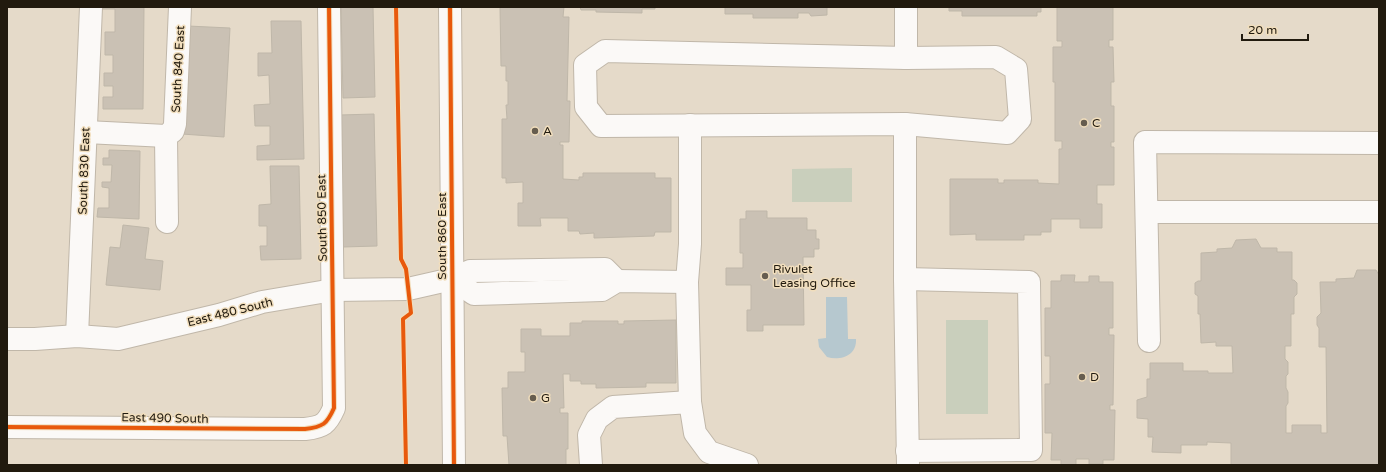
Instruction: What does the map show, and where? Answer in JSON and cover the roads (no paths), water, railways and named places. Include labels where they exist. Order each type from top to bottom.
[{"type":"street","name":"South 830 East","points":[[77,336],[91,7]]},
{"type":"street","name":"South 840 East","points":[[167,222],[169,133],[175,124],[180,7]]},
{"type":"street","name":"South 850 East","points":[[322,426],[329,418],[334,408],[329,7]]},
{"type":"street","name":"South 860 East","points":[[450,7],[454,465]]},
{"type":"street","points":[[906,7],[906,58]]},
{"type":"street","points":[[604,51],[906,58],[996,57],[1016,69],[1020,119],[1007,133],[905,124],[601,126],[586,108],[585,65],[604,51]]},
{"type":"street","points":[[905,124],[905,279],[907,458],[1031,450],[1029,282],[905,279]]},
{"type":"street","points":[[690,126],[690,244],[687,282],[690,402],[695,434],[708,452],[747,465]]},
{"type":"street","points":[[86,132],[169,133]]},
{"type":"street","points":[[1149,341],[1145,142],[1379,143]]},
{"type":"street","points":[[1146,212],[1379,212]]},
{"type":"street","points":[[452,279],[474,294],[602,290],[617,281],[687,282]]},
{"type":"street","name":"East 480 South","points":[[7,339],[77,336],[118,339],[219,316],[262,302],[333,290],[408,289],[452,279]]},
{"type":"street","points":[[591,465],[589,435],[597,419],[613,407],[690,402]]},
{"type":"street","name":"East 490 South","points":[[7,427],[305,429],[322,426]]},
{"type":"place","name":"C","points":[[1084,123]]},
{"type":"place","name":"A","points":[[535,131]]},
{"type":"place","name":"Rivulet Leasing Office","points":[[765,276]]},
{"type":"place","name":"D","points":[[1082,377]]},
{"type":"place","name":"G","points":[[533,398]]}]
